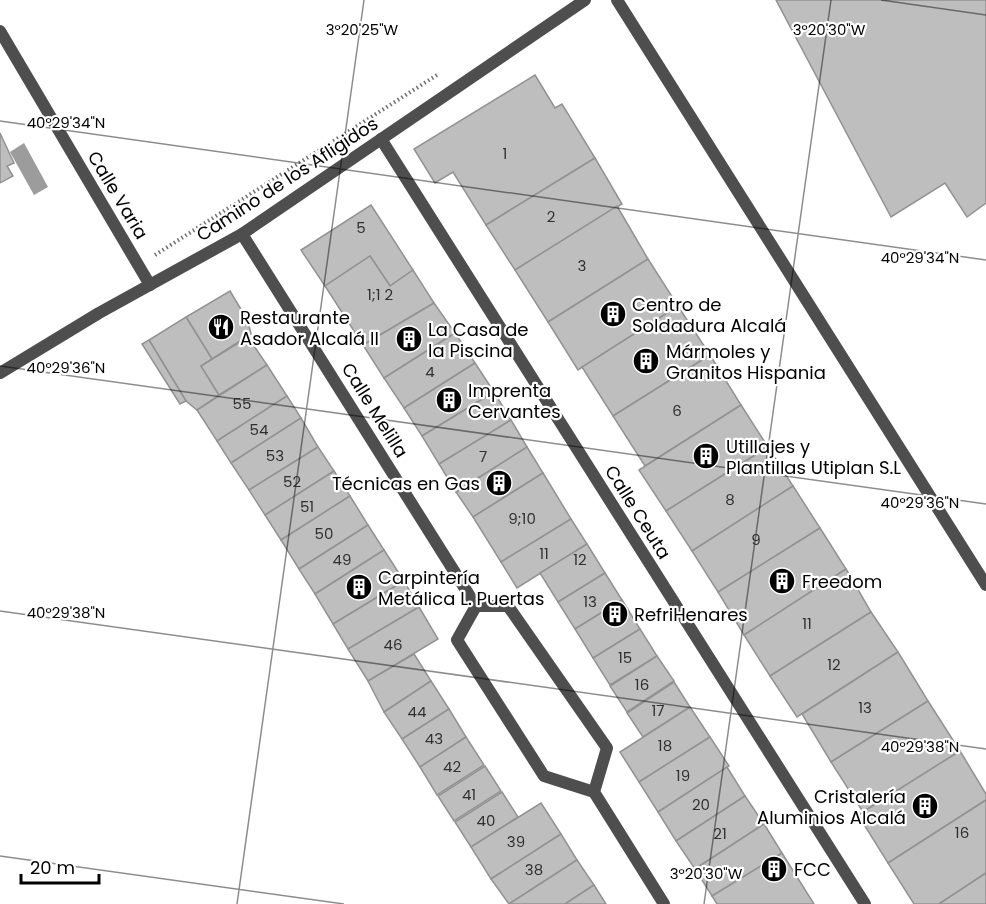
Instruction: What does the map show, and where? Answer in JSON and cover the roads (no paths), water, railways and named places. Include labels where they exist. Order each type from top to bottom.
[{"type":"street","name":"Camino de los Afligidos","points":[[0,373],[242,234],[585,0]]},
{"type":"street","points":[[617,0],[986,585]]},
{"type":"street","name":"Calle Varia","points":[[0,31],[150,285]]},
{"type":"street","name":"Calle Ceuta","points":[[381,139],[866,904]]},
{"type":"street","name":"Calle Melilla","points":[[242,234],[476,606]]},
{"type":"street","points":[[594,792],[607,748],[508,606],[476,606],[458,640],[544,776],[594,792],[664,904]]},
{"type":"place","name":"Centro de Soldadura Alcalá","points":[[613,314]]},
{"type":"place","name":"Restaurante Asador Alcalá II","points":[[221,327]]},
{"type":"place","name":"La Casa de la Piscina","points":[[409,339]]},
{"type":"place","name":"Mármoles y Granitos Hispania","points":[[646,361]]},
{"type":"place","name":"Imprenta Cervantes","points":[[449,400]]},
{"type":"place","name":"Utillajes y Plantillas Utiplan S.L","points":[[706,456]]},
{"type":"place","name":"Técnicas en Gas","points":[[499,483]]},
{"type":"place","name":"Freedom","points":[[782,581]]},
{"type":"place","name":"Carpintería Metálica L. Puertas","points":[[359,587]]},
{"type":"place","name":"RefriHenares","points":[[615,614]]},
{"type":"place","name":"Cristalería Aluminios Alcalá","points":[[925,806]]},
{"type":"place","name":"FCC","points":[[774,869]]}]
